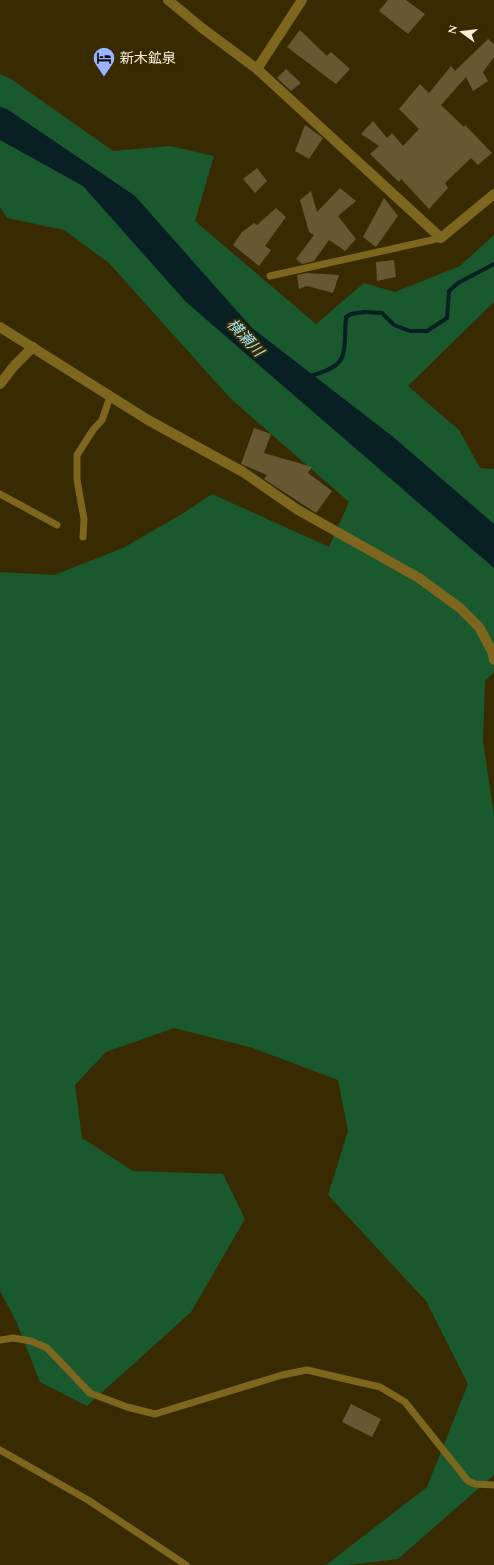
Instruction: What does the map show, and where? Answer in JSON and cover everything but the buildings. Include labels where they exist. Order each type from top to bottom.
[{"type":"street","points":[[168,0],[202,28],[257,69],[441,238],[494,194]]},
{"type":"street","points":[[257,69],[302,0]]},
{"type":"street","points":[[0,326],[148,420],[242,472],[298,510],[387,558],[419,578],[460,608],[479,627],[492,651],[494,660]]},
{"type":"street","points":[[0,384],[14,366],[33,347]]},
{"type":"lane","points":[[270,276],[441,238]]},
{"type":"lane","points":[[83,537],[84,519],[77,480],[77,455],[93,430],[102,420],[110,397]]},
{"type":"lane","points":[[0,494],[57,525]]},
{"type":"lane","points":[[0,1340],[13,1338],[31,1340],[47,1348],[90,1393],[155,1414],[282,1375],[307,1370],[380,1387],[404,1402],[468,1481],[475,1484],[494,1485]]},
{"type":"lane","points":[[0,1450],[88,1500],[186,1565]]},
{"type":"green space","points":[[0,74],[11,79],[113,151],[170,146],[214,156],[195,221],[316,324],[364,283],[395,292],[460,266],[494,235],[494,302],[408,386],[459,430],[480,468],[494,469],[494,672],[485,681],[483,741],[494,815],[494,1475],[398,1559],[347,1565],[326,1565],[427,1487],[468,1384],[426,1301],[328,1195],[348,1131],[338,1080],[253,1048],[174,1028],[106,1052],[75,1085],[82,1138],[133,1171],[223,1174],[245,1219],[191,1312],[87,1406],[40,1382],[16,1321],[0,1291],[0,572],[54,575],[123,548],[182,514],[212,494],[329,547],[349,502],[230,398],[109,263],[64,230],[7,218],[0,207]]},
{"type":"water","name":"横瀬川","points":[[0,107],[7,109],[135,196],[252,328],[392,436],[494,524],[494,568],[186,302],[83,186],[0,140]]},
{"type":"waterway","points":[[310,376],[323,372],[339,363],[344,349],[346,317],[351,314],[365,312],[382,313],[394,325],[410,331],[427,331],[447,318],[449,291],[458,283],[494,264]]},
{"type":"place","name":"新木鉱泉","points":[[104,78]]}]
